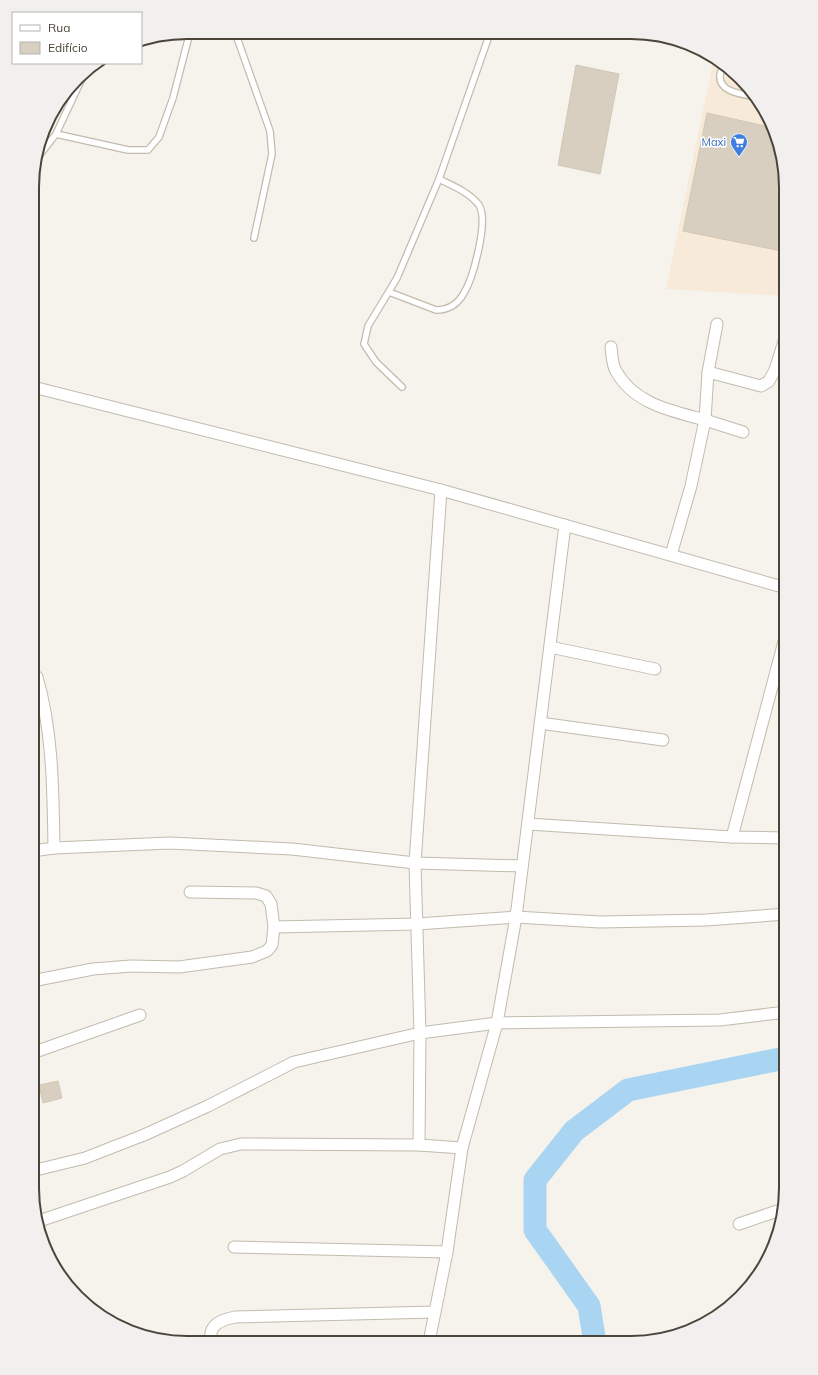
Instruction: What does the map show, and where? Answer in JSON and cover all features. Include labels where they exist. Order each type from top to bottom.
[{"type":"street","points":[[671,555],[691,486],[705,420],[708,372],[717,324]]},
{"type":"street","points":[[611,347],[615,370],[630,389],[650,402],[667,410],[743,432]]},
{"type":"street","points":[[708,372],[762,386],[769,382],[779,357]]},
{"type":"street","points":[[39,389],[441,490],[779,586]]},
{"type":"street","points":[[419,1145],[420,1034],[415,863],[441,490]]},
{"type":"street","points":[[430,1336],[447,1252],[462,1148],[497,1023],[516,917],[565,525]]},
{"type":"street","points":[[550,647],[655,669]]},
{"type":"street","points":[[732,837],[779,660]]},
{"type":"street","points":[[39,687],[46,718],[53,783],[54,848]]},
{"type":"street","points":[[540,724],[663,740]]},
{"type":"street","points":[[528,824],[732,837],[779,838]]},
{"type":"street","points":[[39,850],[54,848],[170,843],[292,849],[415,863],[522,866]]},
{"type":"street","points":[[39,980],[93,969],[131,966],[179,967],[252,957],[267,951],[272,945],[274,927],[271,904],[266,896],[256,893],[190,892]]},
{"type":"street","points":[[274,927],[417,924],[516,917],[600,922],[706,920],[779,915]]},
{"type":"street","points":[[39,1169],[85,1158],[144,1135],[208,1106],[294,1062],[420,1034],[497,1023],[720,1020],[779,1013]]},
{"type":"street","points":[[39,1051],[140,1015]]},
{"type":"street","points":[[43,1220],[170,1177],[220,1149],[241,1144],[419,1145],[462,1148]]},
{"type":"street","points":[[739,1224],[777,1211]]},
{"type":"street","points":[[234,1247],[447,1252]]},
{"type":"street","points":[[211,1336],[211,1330],[219,1320],[235,1317],[436,1312]]},
{"type":"lane","points":[[56,134],[128,150],[148,150],[159,137],[172,98],[188,39]]},
{"type":"lane","points":[[237,39],[270,131],[272,154],[254,238]]},
{"type":"lane","points":[[402,387],[376,362],[364,344],[368,326],[397,278],[438,179],[488,39]]},
{"type":"lane","points":[[722,71],[720,74],[721,82],[725,88],[746,95]]},
{"type":"lane","points":[[44,150],[56,134],[78,86]]},
{"type":"lane","points":[[389,292],[436,310],[444,310],[456,302],[464,293],[476,262],[483,222],[480,206],[468,194],[438,179]]},
{"type":"shaded area","points":[[713,64],[736,82],[754,105],[768,130],[774,149],[779,177],[779,296],[666,289]]},
{"type":"building","points":[[576,65],[619,74],[600,174],[558,165]]},
{"type":"building","name":"Maxi","points":[[707,113],[766,126],[774,149],[779,177],[779,251],[683,231]]},
{"type":"building","points":[[58,1081],[62,1098],[43,1103],[39,1085]]},
{"type":"waterway","points":[[594,1336],[589,1306],[535,1230],[535,1180],[574,1131],[628,1090],[779,1059]]},
{"type":"place","name":"Maxi","points":[[739,157]]}]
